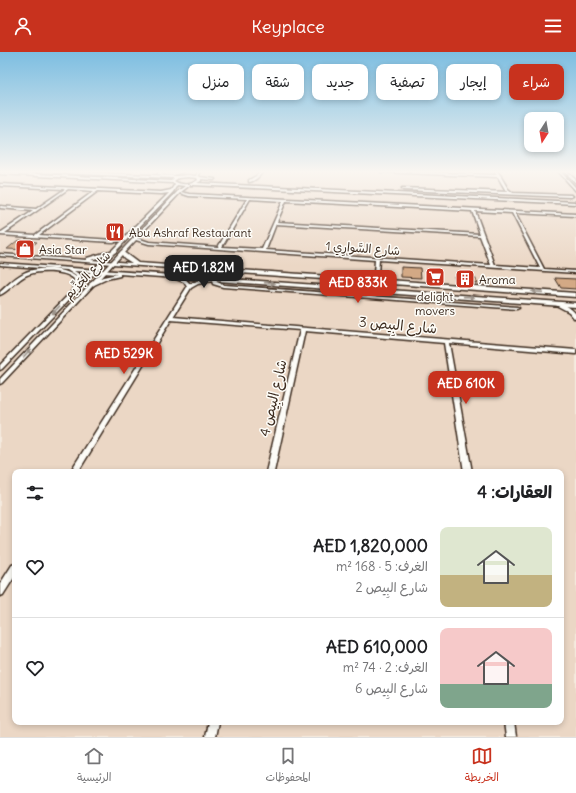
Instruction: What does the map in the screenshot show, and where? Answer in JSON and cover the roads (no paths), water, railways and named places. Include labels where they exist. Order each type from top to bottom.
[{"type":"main road","points":[[82,261],[114,251]]},
{"type":"main road","points":[[122,252],[129,259],[142,265]]},
{"type":"main road","points":[[0,255],[82,261],[102,264]]},
{"type":"main road","points":[[0,262],[113,263],[576,294]]},
{"type":"main road","points":[[0,262],[18,265],[96,270],[124,266],[166,268],[177,267]]},
{"type":"main road","points":[[64,268],[78,275],[79,286]]},
{"type":"main road","points":[[107,269],[213,279],[576,304]]},
{"type":"main road","points":[[92,284],[109,276],[139,273]]},
{"type":"street","points":[[1,234],[46,203]]},
{"type":"street","points":[[36,236],[80,203]]},
{"type":"street","name":"شارع الجَزِّيم","points":[[0,368],[160,203]]},
{"type":"street","name":"شارع الجَزِّيم","points":[[0,382],[169,203]]},
{"type":"street","points":[[220,248],[246,203]]},
{"type":"street","points":[[263,251],[284,203]]},
{"type":"street","points":[[349,203],[576,215]]},
{"type":"street","points":[[0,208],[36,210]]},
{"type":"street","points":[[473,210],[493,266]]},
{"type":"street","points":[[514,212],[543,270]]},
{"type":"street","points":[[275,223],[482,235]]},
{"type":"street","points":[[1,234],[113,241],[126,238]]},
{"type":"street","name":"شارع السَّوارِي 1","points":[[135,239],[149,243],[576,272]]},
{"type":"street","points":[[113,241],[119,245]]},
{"type":"street","name":"شارع السَّوارِي 1","points":[[128,246],[149,243]]},
{"type":"street","points":[[368,280],[376,274],[377,259]]},
{"type":"street","points":[[0,293],[23,272],[23,269],[18,265]]},
{"type":"street","points":[[0,293],[24,274],[37,270],[64,272],[73,275],[76,280],[74,291]]},
{"type":"street","points":[[376,274],[385,281]]},
{"type":"street","points":[[173,276],[185,281],[188,284],[188,287]]},
{"type":"street","points":[[76,469],[188,287],[199,282],[213,279],[215,284],[223,286],[517,308]]},
{"type":"street","points":[[556,303],[575,314]]},
{"type":"street","name":"شارع البِيص 3","points":[[169,318],[576,352]]},
{"type":"street","name":"شارع البِيص 4","points":[[271,469],[303,329]]},
{"type":"street","points":[[446,341],[467,469]]},
{"type":"street","points":[[0,592],[12,573]]},
{"type":"street","points":[[210,737],[213,725]]},
{"type":"street","points":[[510,725],[512,737]]},
{"type":"place","name":"Abu Ashraf Restaurant","points":[[115,232]]},
{"type":"place","name":"Asia Star","points":[[25,249]]},
{"type":"place","name":"delight movers","points":[[435,277]]},
{"type":"place","name":"Aroma","points":[[465,279]]}]
